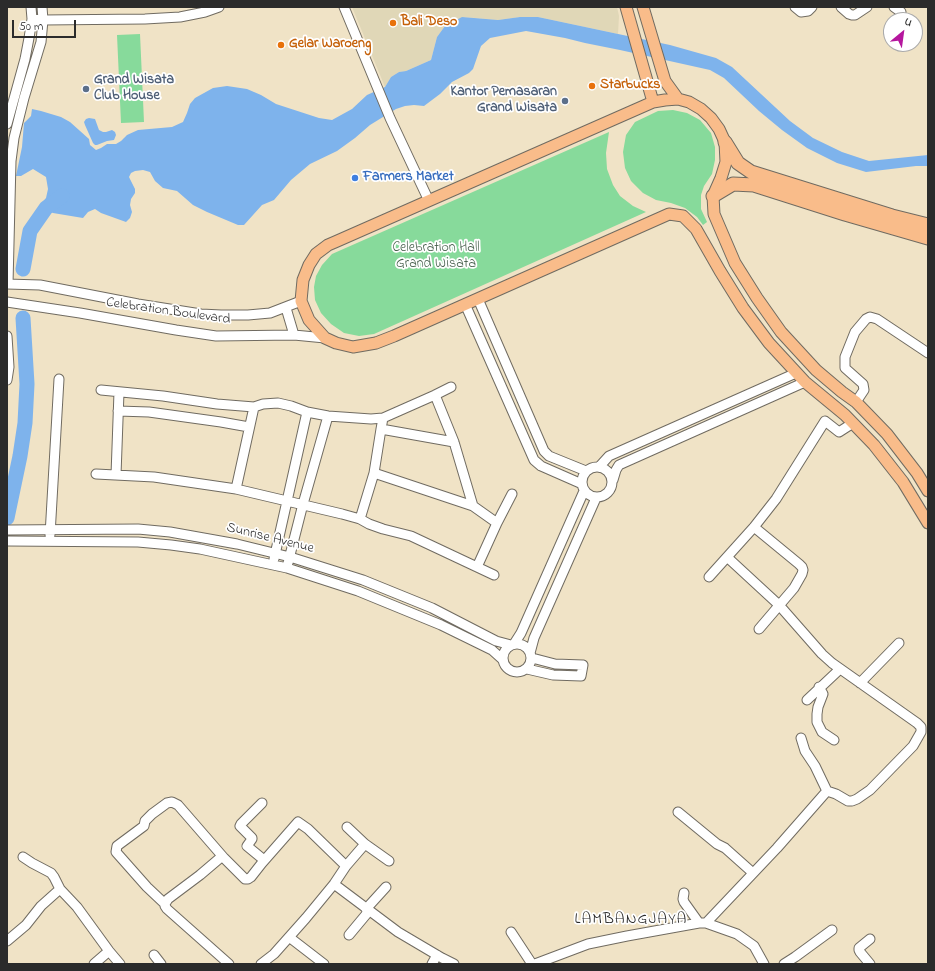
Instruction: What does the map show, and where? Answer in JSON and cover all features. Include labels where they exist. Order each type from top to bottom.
[{"type":"highway","points":[[725,142],[738,163],[751,172],[892,216],[928,225]]},
{"type":"highway","points":[[714,196],[733,184],[754,185],[845,214],[928,238]]},
{"type":"main road","points":[[626,7],[653,102]]},
{"type":"main road","points":[[643,7],[665,81],[678,99]]},
{"type":"main road","points":[[928,490],[887,434],[856,402],[816,370],[781,332],[735,263],[714,214],[714,196],[726,162],[725,142],[719,129],[711,118],[701,109],[689,102],[678,99],[653,102],[328,245],[316,254],[309,265],[303,280],[301,302],[309,320],[325,338],[336,343],[353,347],[376,343],[669,214],[682,216],[696,229],[743,308],[769,343],[805,382],[853,423],[874,445],[903,482],[928,523]]},
{"type":"street","points":[[7,124],[25,59],[32,19],[31,7]]},
{"type":"street","points":[[7,284],[11,161],[14,138],[24,98],[41,42],[44,20],[42,7]]},
{"type":"street","points":[[32,19],[145,19],[180,17],[205,12],[219,7]]},
{"type":"street","points":[[344,7],[390,118],[429,201]]},
{"type":"street","points":[[795,7],[801,12],[808,11],[812,7]]},
{"type":"street","points":[[841,7],[852,15],[855,15],[867,7]]},
{"type":"street","name":"Celebration Boulevard","points":[[7,284],[40,285],[138,304],[201,314],[248,315],[270,313],[301,302]]},
{"type":"street","points":[[478,299],[544,451],[549,456],[586,471]]},
{"type":"street","name":"Celebration Boulevard","points":[[7,302],[216,336],[294,335],[325,338]]},
{"type":"street","points":[[465,304],[534,460],[542,466],[583,487],[590,495],[596,498],[603,497],[609,493],[619,465],[805,382]]},
{"type":"street","points":[[286,308],[294,335]]},
{"type":"street","points":[[856,402],[864,390],[863,384],[845,368],[845,357],[855,332],[866,318],[870,317],[877,319],[928,353]]},
{"type":"street","points":[[7,336],[9,367],[7,380]]},
{"type":"street","points":[[599,467],[609,456],[796,373]]},
{"type":"street","points":[[50,542],[59,379]]},
{"type":"street","points":[[101,390],[254,407],[264,404],[278,403],[307,412],[328,416],[371,419],[384,418],[451,387]]},
{"type":"street","points":[[116,475],[119,392]]},
{"type":"street","points":[[436,395],[454,442],[473,506]]},
{"type":"street","points":[[236,489],[254,407]]},
{"type":"street","points":[[118,410],[149,412],[249,427]]},
{"type":"street","points":[[272,565],[307,412]]},
{"type":"street","points":[[287,568],[303,504],[328,416]]},
{"type":"street","points":[[360,519],[374,473],[384,418]]},
{"type":"street","points":[[709,577],[754,527],[776,499],[825,422],[839,432],[853,423]]},
{"type":"street","points":[[381,429],[454,442]]},
{"type":"street","points":[[596,498],[534,638],[530,664],[527,669],[514,673],[508,670],[504,665],[502,659],[503,654],[521,633],[583,487],[583,477],[586,471],[599,467],[605,469],[613,480]]},
{"type":"street","points":[[374,473],[473,506],[497,523]]},
{"type":"street","points":[[96,474],[154,477],[236,489],[303,504],[360,519],[383,529],[411,536],[494,575]]},
{"type":"street","points":[[477,567],[512,494]]},
{"type":"street","points":[[754,527],[802,567],[803,570],[794,588],[759,629]]},
{"type":"street","name":"Sunrise Avenue","points":[[7,530],[138,529],[170,532],[237,544],[290,557],[363,580],[432,608],[496,641],[512,645]]},
{"type":"street","name":"Sunrise Avenue","points":[[7,541],[138,542],[171,545],[200,549],[287,568],[358,591],[441,625],[492,650],[502,659]]},
{"type":"street","points":[[727,557],[779,605],[822,654],[832,663],[921,727],[921,732],[913,746],[870,790],[857,799],[848,801],[836,794],[827,792]]},
{"type":"street","points":[[860,683],[899,643]]},
{"type":"street","points":[[512,645],[521,645],[527,648],[531,656],[555,664],[582,665],[581,676],[553,675],[527,669]]},
{"type":"street","points":[[806,700],[840,668]]},
{"type":"street","points":[[819,687],[823,694],[818,707],[818,722],[822,732],[834,740]]},
{"type":"street","points":[[801,738],[805,751],[815,766],[827,792]]},
{"type":"street","points":[[702,923],[753,873],[827,792]]},
{"type":"street","points":[[229,964],[167,909],[165,904],[147,887],[116,852],[117,846],[144,826],[145,821],[152,814],[167,803],[172,802],[178,805],[224,858],[245,879],[251,877],[298,822],[308,829],[346,866]]},
{"type":"street","points":[[262,803],[240,826],[252,838],[247,846],[264,860]]},
{"type":"street","points":[[678,812],[717,844],[725,848],[753,873]]},
{"type":"street","points":[[347,827],[365,844],[389,861]]},
{"type":"street","points":[[261,964],[274,954],[289,937],[334,884],[346,866],[365,844]]},
{"type":"street","points":[[23,856],[32,863],[51,873],[60,889],[77,907],[120,964]]},
{"type":"street","points":[[165,904],[168,899],[217,860],[224,858]]},
{"type":"street","points":[[334,884],[398,932],[454,964]]},
{"type":"street","points":[[349,935],[386,887]]},
{"type":"street","points":[[8,937],[26,925],[41,906],[60,889]]},
{"type":"street","points":[[684,893],[684,902],[702,923]]},
{"type":"street","points":[[511,932],[534,964],[588,944],[702,923],[728,930],[743,937],[754,946],[764,964]]},
{"type":"street","points":[[784,964],[832,930]]},
{"type":"street","points":[[289,937],[324,964]]},
{"type":"street","points":[[870,939],[859,948],[859,950],[870,964]]},
{"type":"street","points":[[94,964],[109,951]]},
{"type":"street","points":[[154,955],[161,964]]},
{"type":"street","points":[[432,964],[437,955]]},
{"type":"shaded area","points":[[352,7],[617,7],[619,16],[618,34],[538,17],[520,17],[498,20],[463,17],[445,26],[437,37],[431,60],[406,71],[399,72],[391,77],[385,87]]},
{"type":"green space","points":[[140,34],[144,122],[121,123],[117,35]]},
{"type":"green space","points":[[673,110],[687,113],[700,120],[711,133],[715,147],[715,160],[712,174],[704,186],[701,195],[701,209],[707,222],[703,225],[697,217],[685,208],[656,200],[643,193],[631,181],[625,168],[623,152],[626,135],[635,122],[658,111]]},
{"type":"green space","name":"Celebration Hall Grand Wisata","points":[[609,132],[606,153],[607,169],[613,185],[620,196],[633,206],[646,212],[374,334],[359,336],[344,333],[331,324],[321,313],[315,300],[314,287],[316,276],[322,265],[332,254]]},
{"type":"water","points":[[462,17],[498,20],[520,17],[538,17],[670,45],[716,58],[732,67],[790,121],[813,138],[842,152],[869,161],[928,155],[928,166],[866,172],[837,163],[807,148],[782,130],[759,111],[724,78],[710,70],[565,38],[526,31],[490,38],[481,46],[473,69],[469,73],[452,82],[440,94],[424,106],[414,105],[396,109],[370,125],[337,151],[310,164],[291,180],[274,200],[262,205],[244,225],[238,225],[193,205],[177,191],[163,188],[155,181],[150,172],[143,170],[131,173],[129,177],[135,189],[135,193],[131,199],[130,205],[132,212],[130,218],[126,222],[101,213],[95,209],[88,212],[83,218],[53,213],[40,206],[46,198],[48,189],[46,177],[33,169],[21,176],[16,176],[22,147],[24,123],[31,116],[32,109],[61,117],[70,122],[89,139],[90,145],[96,150],[107,144],[116,144],[127,135],[138,130],[172,127],[183,122],[190,104],[195,98],[213,88],[227,86],[247,89],[276,104],[319,118],[332,120],[352,109],[367,95],[385,87],[391,77],[399,72],[406,71],[431,60],[437,37],[445,26]]},
{"type":"water","points":[[89,118],[95,119],[99,130],[106,132],[112,130],[115,132],[116,135],[114,140],[95,145],[84,122]]},
{"type":"waterway","points":[[23,269],[30,231],[46,208],[62,196]]},
{"type":"waterway","points":[[7,518],[20,456],[25,423],[27,384],[23,318]]},
{"type":"place","name":"Bali Deso","points":[[393,23]]},
{"type":"place","name":"Gelar Waroeng","points":[[281,45]]},
{"type":"place","name":"Starbucks","points":[[592,86]]},
{"type":"place","name":"Grand Wisata Club House","points":[[86,89]]},
{"type":"place","name":"Kantor Pemasaran Grand Wisata","points":[[565,101]]},
{"type":"place","name":"Farmers Market","points":[[355,178]]},
{"type":"district","name":"LAMBANGJAYA","points":[[631,920]]}]
